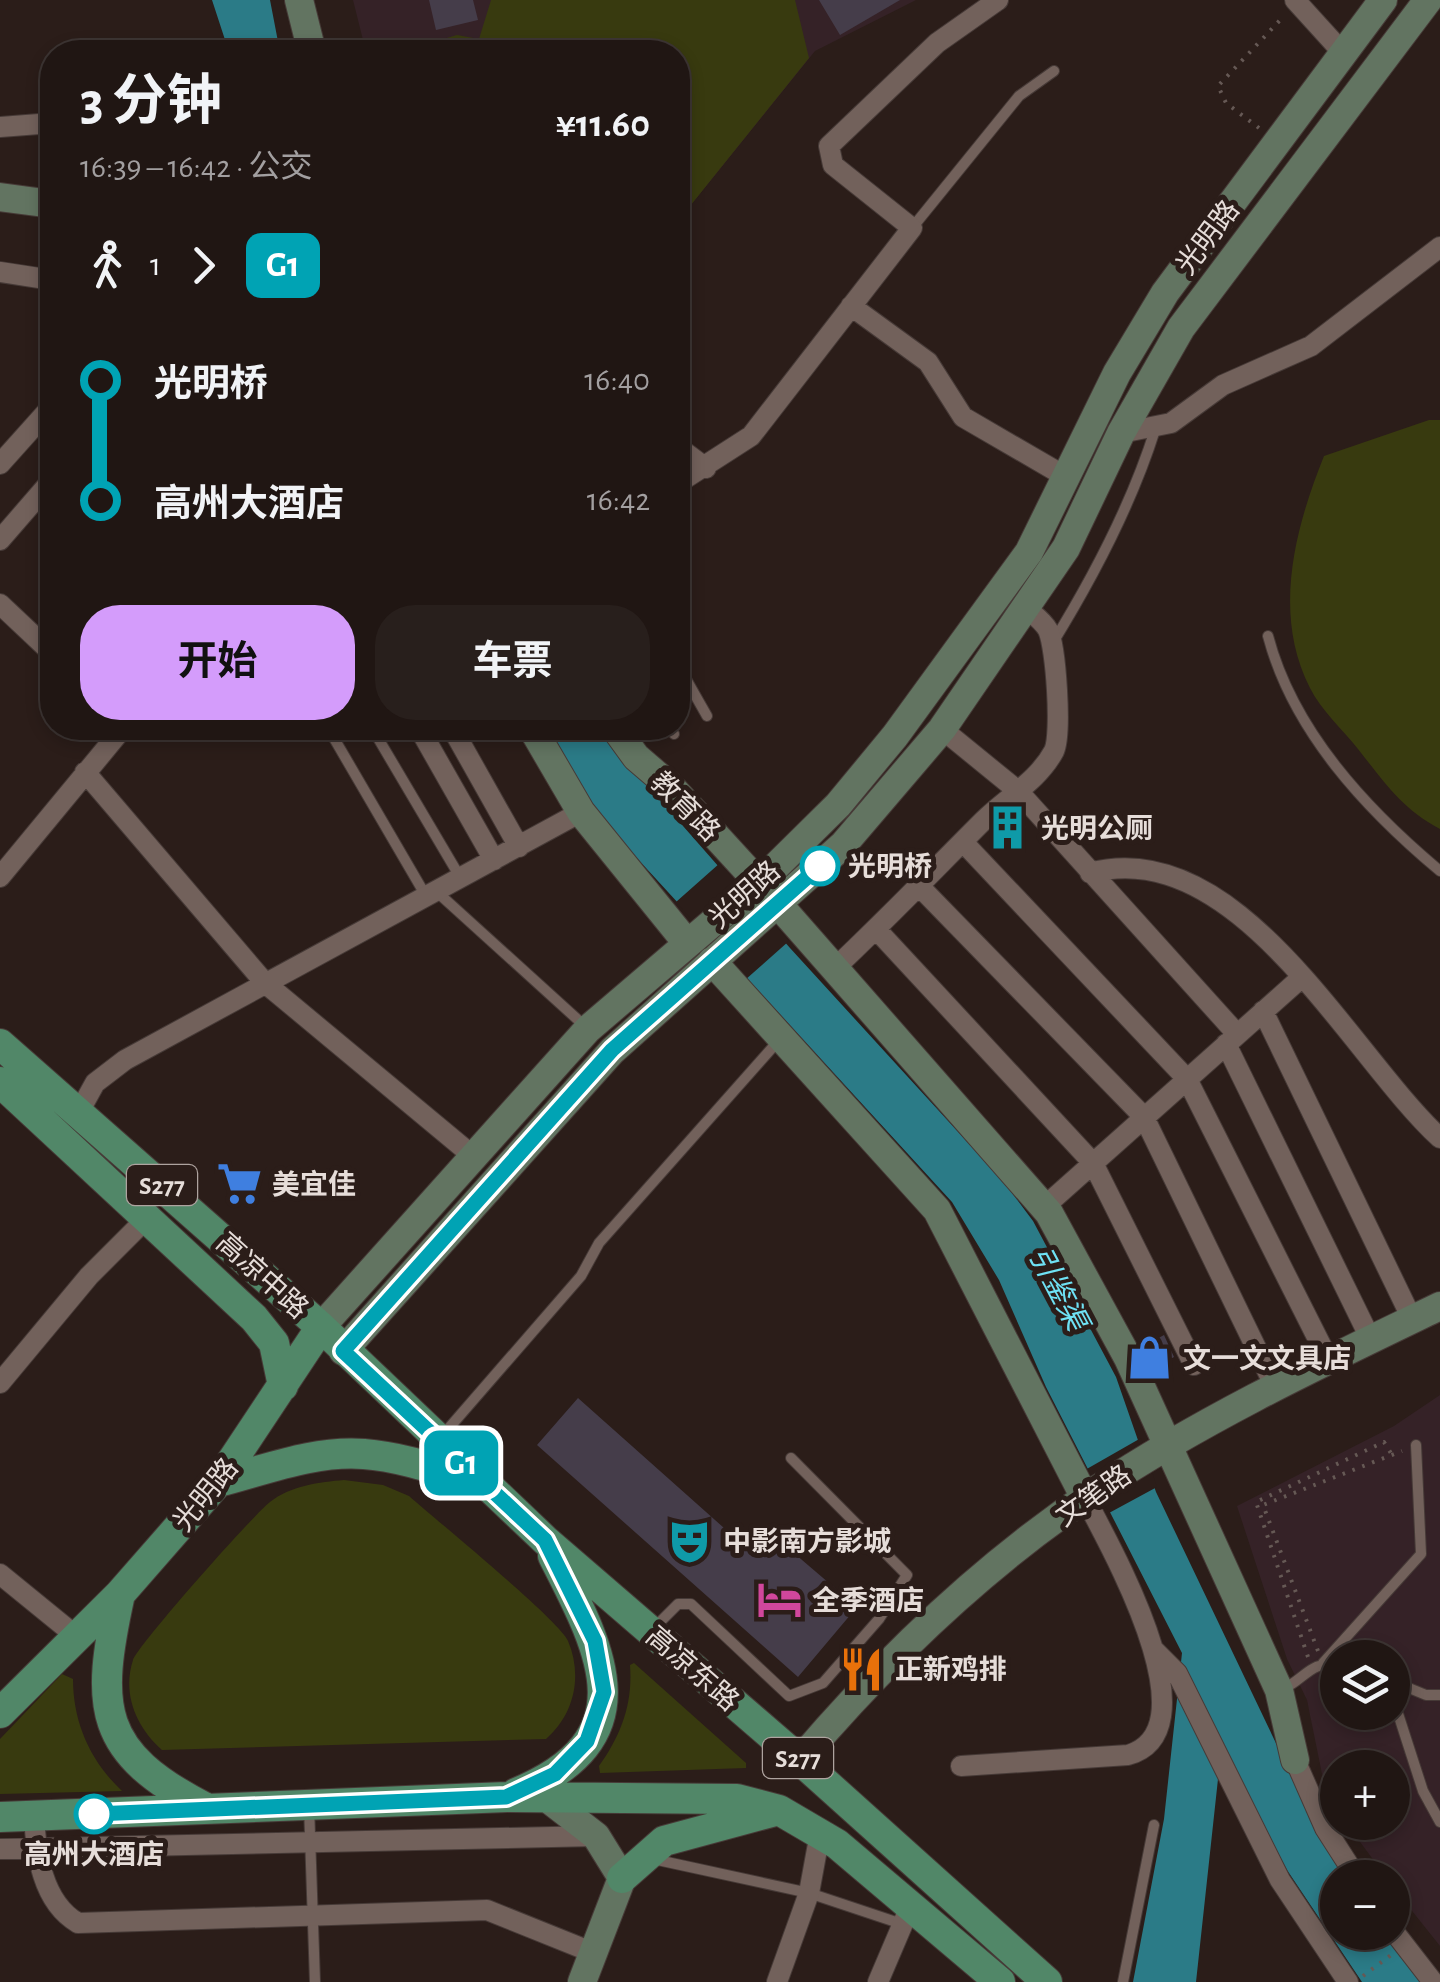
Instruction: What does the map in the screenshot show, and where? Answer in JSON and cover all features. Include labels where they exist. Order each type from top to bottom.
[{"type":"main road","points":[[299,0],[306,40]]},
{"type":"main road","name":"光明路","points":[[343,1351],[706,947],[754,886],[838,805],[895,736],[1029,552],[1117,373],[1165,293],[1383,0]]},
{"type":"main road","name":"光明路","points":[[2,1711],[120,1594],[218,1482],[321,1327],[588,1029],[706,947],[774,908],[869,819],[942,729],[1026,608],[1081,521],[1121,433],[1181,328],[1428,0]]},
{"type":"main road","points":[[0,196],[40,202]]},
{"type":"main road","points":[[539,740],[581,812],[706,947],[781,1038],[944,1221],[1090,1494]]},
{"type":"main road","name":"教育路","points":[[623,740],[636,757],[671,787],[754,886]]},
{"type":"main road","points":[[774,908],[836,968],[1044,1207],[1128,1358],[1160,1450],[1279,1690],[1295,1760]]},
{"type":"main road","name":"高凉中路","points":[[0,1044],[321,1327],[343,1351]]},
{"type":"main road","name":"高凉中路","points":[[0,1082],[264,1329],[282,1367],[283,1386]]},
{"type":"main road","points":[[112,1184],[133,1160]]},
{"type":"main road","points":[[415,1220],[438,1243]]},
{"type":"main road","name":"文笔路","points":[[800,1760],[921,1630],[1090,1494],[1160,1450],[1440,1306]]},
{"type":"main road","name":"高凉东路","points":[[343,1351],[545,1540],[800,1760],[1046,1982]]},
{"type":"main road","name":"S277","points":[[218,1482],[302,1460],[348,1454],[405,1461],[482,1482]]},
{"type":"main road","name":"S277","points":[[506,1797],[536,1785],[577,1754],[595,1727],[604,1692],[602,1664],[585,1615],[545,1540]]},
{"type":"main road","points":[[120,1594],[105,1691],[116,1732],[155,1781],[208,1809]]},
{"type":"main road","name":"S277","points":[[208,1809],[506,1797],[737,1799],[779,1810],[820,1833],[906,1915],[940,1932],[1000,1982]]},
{"type":"main road","points":[[547,1798],[632,1868]]},
{"type":"main road","points":[[0,1817],[208,1809]]},
{"type":"main road","points":[[582,1982],[632,1868],[672,1838],[779,1810]]},
{"type":"street","points":[[690,477],[750,436],[912,228],[833,165],[830,146],[937,42],[998,0]]},
{"type":"street","points":[[1297,1],[1344,54]]},
{"type":"street","points":[[0,127],[40,124]]},
{"type":"street","points":[[1121,433],[1155,430],[1233,380],[1330,334],[1440,247]]},
{"type":"street","points":[[0,272],[40,278]]},
{"type":"street","points":[[852,306],[928,362],[963,417],[1068,478]]},
{"type":"street","points":[[0,464],[40,419]]},
{"type":"street","points":[[690,456],[706,468]]},
{"type":"street","points":[[0,540],[40,494]]},
{"type":"street","points":[[0,604],[40,642]]},
{"type":"street","points":[[836,968],[1040,771],[1059,739],[1052,644],[1046,626],[1026,608]]},
{"type":"street","points":[[942,729],[1018,791],[1231,1039],[1371,1340]]},
{"type":"street","points":[[0,877],[113,740]]},
{"type":"street","points":[[426,740],[494,860]]},
{"type":"street","points":[[459,740],[519,847]]},
{"type":"street","points":[[85,772],[265,984],[473,1156]]},
{"type":"street","points":[[79,1112],[108,1070],[581,812]]},
{"type":"street","points":[[963,842],[1187,1079],[1330,1361]]},
{"type":"street","points":[[1090,873],[1119,867],[1179,878],[1231,908],[1301,978],[1440,1138]]},
{"type":"street","points":[[920,887],[1144,1117],[1276,1388]]},
{"type":"street","points":[[876,929],[1092,1163],[1194,1365]]},
{"type":"street","points":[[1044,1207],[1301,978]]},
{"type":"street","points":[[1263,1011],[1412,1319]]},
{"type":"street","points":[[0,1383],[89,1276],[148,1217]]},
{"type":"street","points":[[961,1766],[1041,1764],[1139,1752],[1151,1740],[1157,1719],[1155,1651],[1090,1494]]},
{"type":"street","points":[[0,1574],[76,1636]]},
{"type":"street","points":[[1155,1651],[1177,1673],[1280,1880],[1353,1981]]},
{"type":"street","points":[[1295,1760],[1325,1828],[1345,1860]]},
{"type":"street","points":[[34,1816],[35,1848],[55,1900],[78,1923],[493,1911],[594,1953]]},
{"type":"street","points":[[777,1982],[809,1892],[820,1833]]},
{"type":"street","points":[[0,1849],[596,1836]]},
{"type":"street","points":[[878,1982],[906,1915]]},
{"type":"street","points":[[1403,1950],[1433,1982]]},
{"type":"lane","points":[[912,228],[1018,96],[1054,71]]},
{"type":"lane","points":[[1052,644],[1139,482],[1155,430]]},
{"type":"lane","points":[[1268,636],[1277,670],[1324,750],[1364,800],[1440,871]]},
{"type":"lane","points":[[690,686],[708,716]]},
{"type":"lane","points":[[335,740],[431,894],[588,1029]]},
{"type":"lane","points":[[379,740],[461,878]]},
{"type":"lane","points":[[438,1441],[581,1276],[599,1242],[781,1038]]},
{"type":"lane","points":[[1279,1690],[1318,1665],[1421,1554],[1416,1444]]},
{"type":"lane","points":[[650,1631],[678,1604],[690,1604],[789,1696],[824,1683],[879,1619],[907,1576],[791,1458]]},
{"type":"lane","points":[[1410,1688],[1426,1695],[1440,1695]]},
{"type":"lane","points":[[1403,1730],[1423,1791],[1440,1822]]},
{"type":"lane","points":[[309,1805],[315,1982]]},
{"type":"lane","points":[[1123,1982],[1154,1825]]},
{"type":"lane","points":[[632,1868],[809,1892],[906,1915]]},
{"type":"path","points":[[1278,141],[1226,103],[1218,86],[1297,1]]},
{"type":"path","points":[[1318,1665],[1256,1502],[1384,1442],[1392,1455]]},
{"type":"path","points":[[1318,1665],[1262,1504],[1416,1444]]},
{"type":"path","points":[[1353,1981],[1384,1950]]},
{"type":"shaded area","points":[[353,0],[916,0],[815,51],[690,206],[690,40],[363,40]]},
{"type":"shaded area","points":[[491,0],[795,0],[809,58],[690,206],[690,40],[440,40],[457,35],[479,39]]},
{"type":"shaded area","points":[[1429,420],[1440,420],[1440,829],[1394,794],[1315,696],[1299,660],[1290,601],[1304,512],[1324,456]]},
{"type":"shaded area","points":[[1440,1395],[1440,1946],[1410,1908],[1410,1860],[1373,1860],[1359,1840],[1410,1840],[1410,1750],[1320,1750],[1320,1764],[1307,1700],[1287,1659],[1237,1506],[1394,1426]]},
{"type":"shaded area","points":[[344,1480],[383,1485],[409,1496],[560,1630],[573,1654],[575,1681],[569,1707],[546,1739],[162,1750],[145,1731],[130,1697],[130,1673],[133,1660],[154,1631],[270,1502],[296,1489]]},
{"type":"shaded area","points":[[634,1663],[746,1763],[746,1768],[600,1773],[599,1766],[624,1719],[630,1693],[630,1665]]},
{"type":"shaded area","points":[[62,1674],[73,1679],[76,1710],[92,1754],[122,1791],[0,1794],[0,1739]]},
{"type":"water","points":[[212,0],[270,0],[278,40],[225,40]]},
{"type":"water","name":"引鉴渠","points":[[550,740],[608,740],[790,948],[1003,1181],[1033,1221],[1116,1377],[1156,1492],[1320,1831],[1320,1840],[1325,1840],[1336,1860],[1320,1860],[1320,1919],[1287,1870],[1235,1772],[1218,1779],[1196,1982],[1133,1982],[1164,1819],[1182,1653],[1046,1387],[999,1280],[952,1202],[582,794]]},
{"type":"water","points":[[1341,1950],[1397,1950],[1420,1982],[1362,1982]]},
{"type":"pier","points":[[720,863],[789,941],[745,980],[676,902]]},
{"type":"pier","points":[[1141,1438],[1157,1487],[1109,1513],[1085,1470]]},
{"type":"building","points":[[429,0],[473,0],[478,20],[436,30]]},
{"type":"building","points":[[819,0],[900,0],[840,35]]},
{"type":"building","name":"光明公厕","points":[[1013,813],[1026,827],[1006,847],[992,832]]},
{"type":"building","points":[[1164,1335],[1174,1357],[1152,1369],[1142,1347]]},
{"type":"building","points":[[578,1398],[742,1544],[760,1524],[857,1607],[798,1677],[537,1445]]},
{"type":"bus line","name":"G1","points":[[94,1814],[506,1797],[555,1774],[587,1741],[601,1710],[602,1664],[585,1615],[545,1540],[343,1351],[612,1050],[820,866]]},
{"type":"place","name":"光明公厕","points":[[1008,828]]},
{"type":"place","name":"光明桥","points":[[820,866]]},
{"type":"place","name":"美宜佳","points":[[239,1184]]},
{"type":"place","name":"文一文文具店","points":[[1150,1358]]},
{"type":"place","name":"中影南方影城","points":[[690,1541]]},
{"type":"place","name":"全季酒店","points":[[779,1600]]},
{"type":"place","name":"正新鸡排","points":[[862,1669]]},
{"type":"place","name":"高州大酒店","points":[[94,1814]]}]
